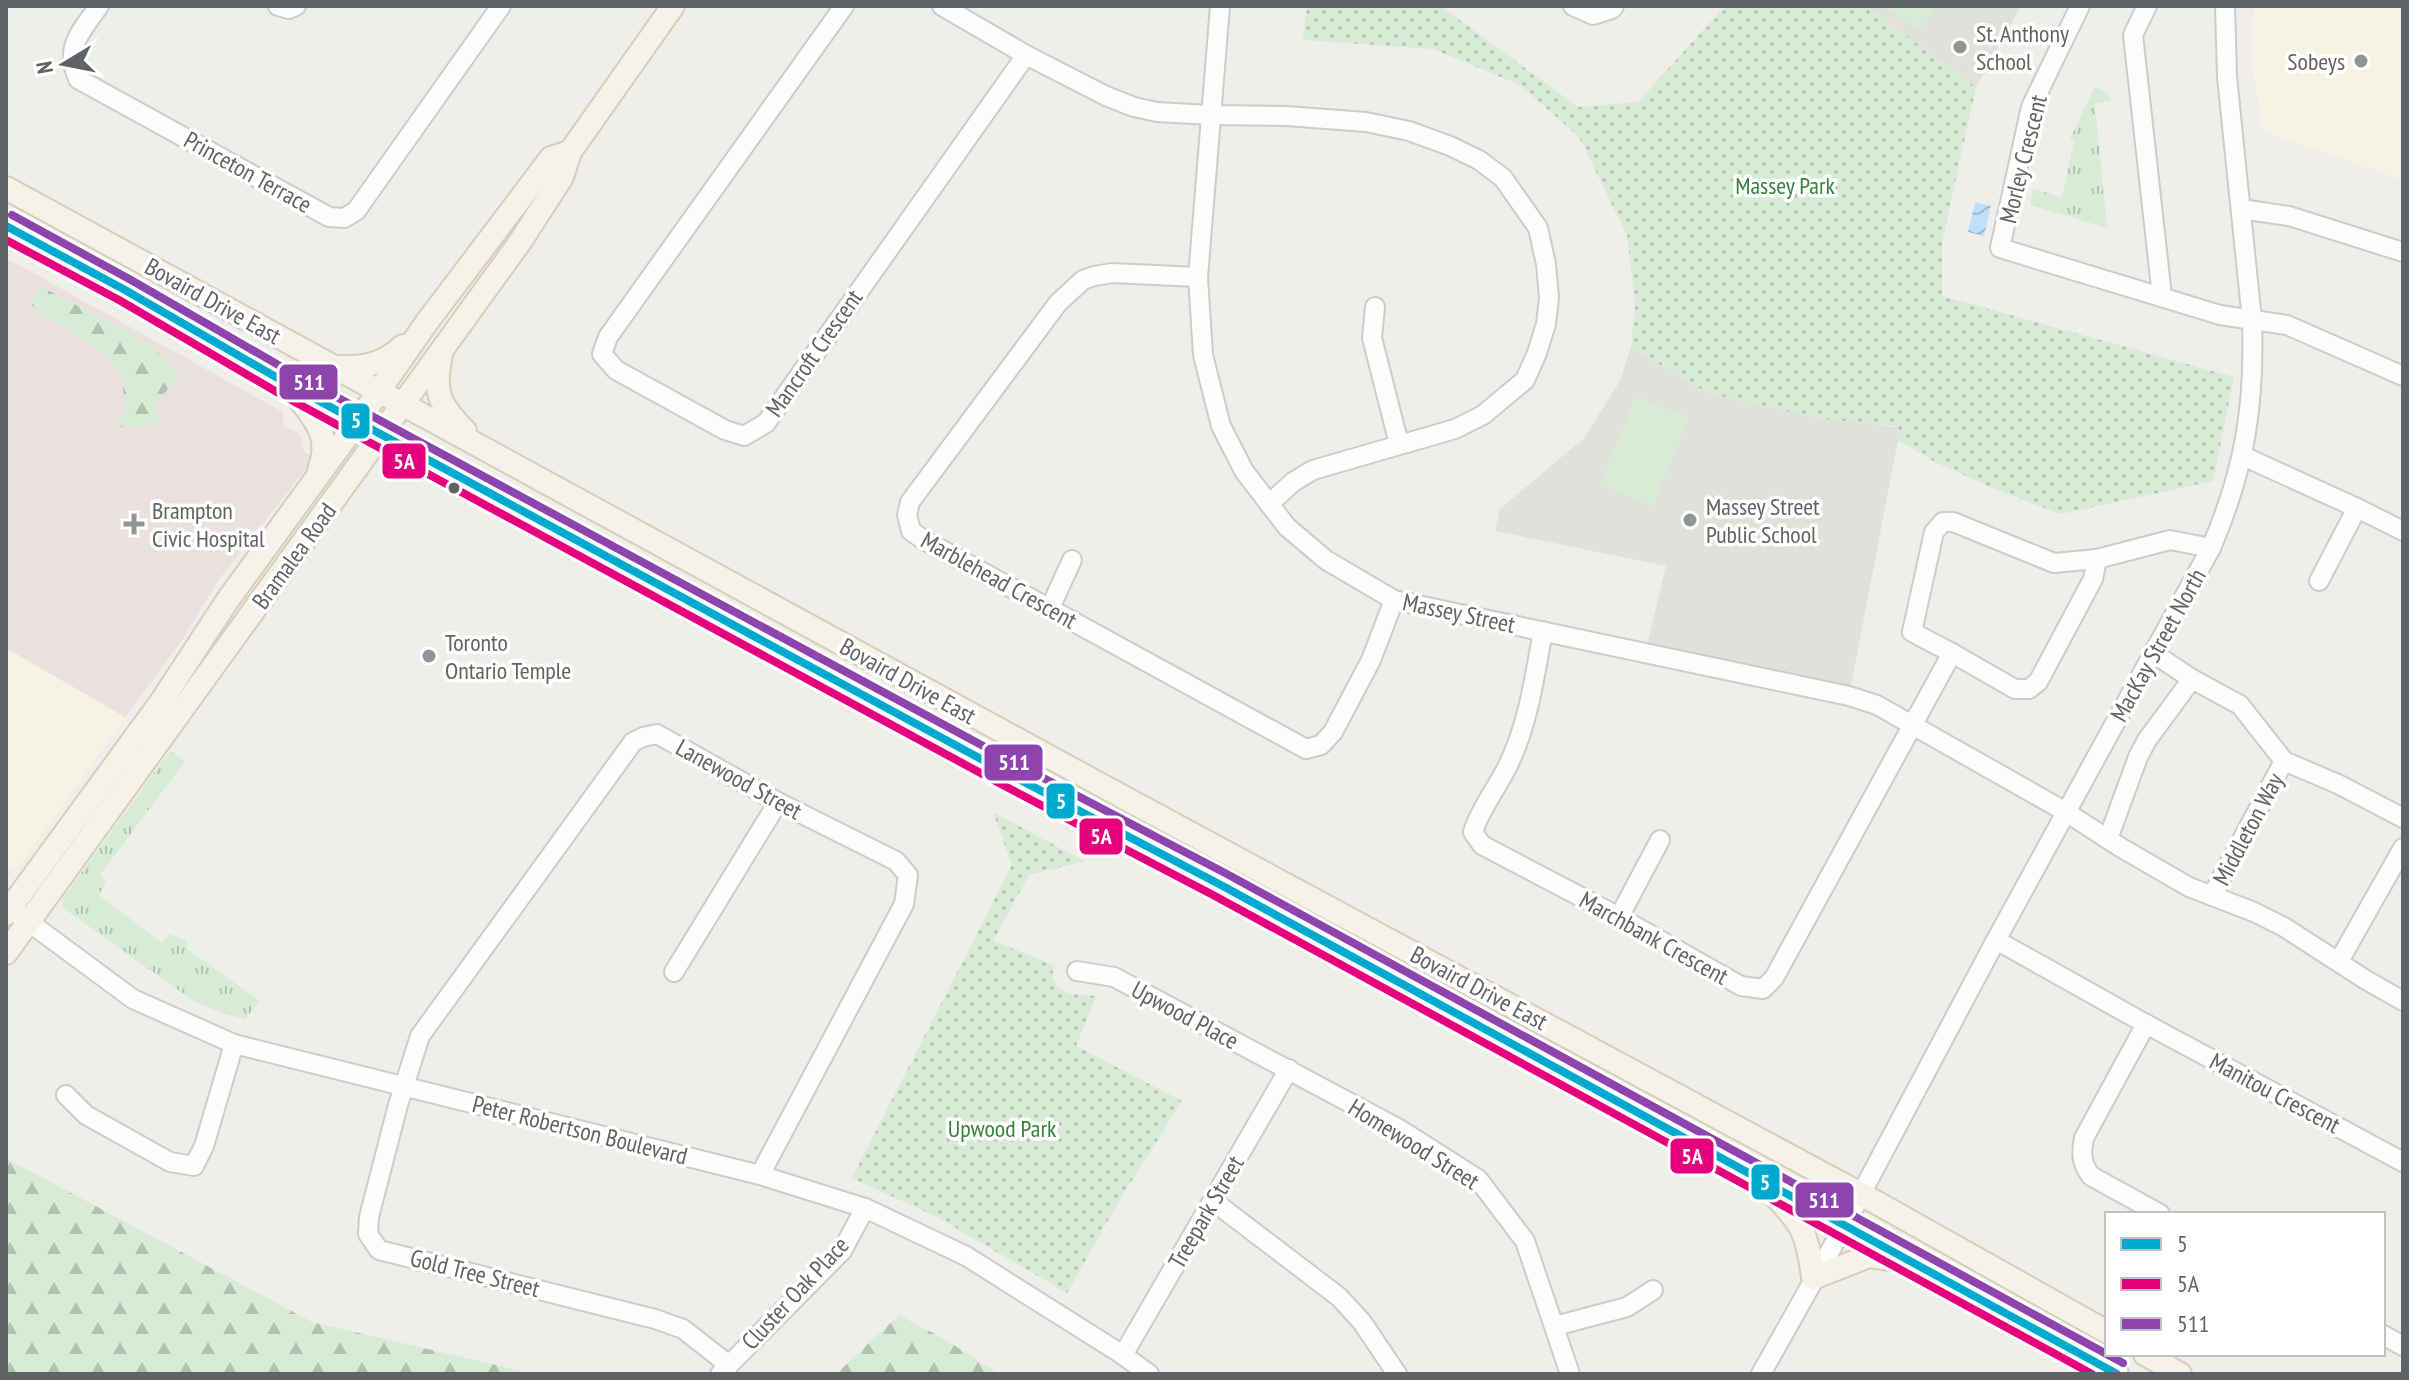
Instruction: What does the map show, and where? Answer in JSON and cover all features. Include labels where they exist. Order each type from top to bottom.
[{"type":"main road","name":"Bramalea Road","points":[[11,911],[382,435],[520,242],[562,177],[570,152],[673,6]]},
{"type":"main road","name":"Bramalea Road","points":[[6,953],[11,911],[161,702],[227,601],[427,322],[551,158],[570,152]]},
{"type":"main road","name":"Bovaird Drive East","points":[[6,188],[1092,781],[1861,1194],[2105,1331]]},
{"type":"main road","name":"Bovaird Drive East","points":[[6,226],[138,297],[288,384],[991,765],[1219,884],[2117,1374]]},
{"type":"main road","points":[[331,367],[359,368],[381,363],[427,322]]},
{"type":"main road","points":[[443,350],[437,375],[441,403],[480,446]]},
{"type":"main road","points":[[288,384],[322,432],[325,456],[317,475]]},
{"type":"main road","points":[[1758,1179],[1792,1213],[1802,1228],[1810,1251],[1813,1278],[1869,1256],[1914,1263]]},
{"type":"main road","points":[[2148,1356],[2180,1374]]},
{"type":"street","name":"Princeton Terrace","points":[[99,6],[73,44],[71,64],[78,79],[329,217],[344,218],[356,211],[501,6]]},
{"type":"street","points":[[278,6],[289,9],[296,6]]},
{"type":"street","name":"Mancroft Crescent","points":[[844,6],[608,337],[602,354],[616,370],[725,430],[744,436],[766,423],[1026,55]]},
{"type":"street","points":[[942,6],[1026,55],[1134,107],[1157,112],[1366,122],[1409,131],[1450,146],[1479,160],[1503,178],[1538,228],[1549,298],[1546,324],[1525,380],[1483,415],[1455,429],[1313,470],[1293,482],[1269,504]]},
{"type":"street","name":"Massey Street","points":[[1220,6],[1198,277],[1203,355],[1221,426],[1244,471],[1287,527],[1326,560],[1394,600],[1849,696],[1877,705],[2066,812]]},
{"type":"street","points":[[1573,6],[1593,15],[1614,6]]},
{"type":"street","name":"Morley Crescent","points":[[2080,6],[2031,107],[2000,248],[2220,315],[2287,325],[2403,376]]},
{"type":"street","points":[[2147,6],[2133,35],[2162,296]]},
{"type":"street","name":"MacKay Street North","points":[[1761,1374],[2211,548],[2229,503],[2243,456],[2252,395],[2252,320],[2227,77],[2225,6]]},
{"type":"street","points":[[2241,209],[2289,216],[2403,252]]},
{"type":"street","name":"Marblehead Crescent","points":[[1198,277],[1112,273],[1083,280],[1058,303],[910,502],[907,515],[911,531],[1306,749],[1321,745],[1333,732],[1371,660],[1394,600]]},
{"type":"street","points":[[1375,307],[1372,338],[1399,444]]},
{"type":"street","points":[[2243,456],[2403,531]]},
{"type":"street","points":[[2319,581],[2357,508]]},
{"type":"street","points":[[2097,559],[2093,579],[2038,682],[2029,689],[2015,689],[1912,632],[1934,532],[1943,522],[1953,522],[2054,563],[2097,559],[2170,540],[2211,548]]},
{"type":"street","points":[[1050,608],[1072,560]]},
{"type":"street","name":"Marchbank Crescent","points":[[1543,631],[1526,721],[1510,761],[1473,832],[1482,845],[1741,986],[1763,989],[1774,978],[1914,725]]},
{"type":"street","points":[[1914,725],[1952,653]]},
{"type":"street","name":"Middleton Way","points":[[2153,653],[2240,705],[2284,761],[2340,785],[2403,818]]},
{"type":"street","points":[[2108,839],[2147,740],[2192,679]]},
{"type":"street","name":"Lanewood Street","points":[[405,1085],[420,1036],[633,742],[657,734],[778,802],[896,861],[908,875],[904,904],[760,1175]]},
{"type":"street","name":"Middleton Way","points":[[2212,896],[2284,761]]},
{"type":"street","points":[[674,972],[778,802]]},
{"type":"street","name":"Middleton Way","points":[[2066,812],[2189,887],[2284,927],[2403,1001]]},
{"type":"street","points":[[1619,917],[1660,840]]},
{"type":"street","points":[[2339,961],[2403,848]]},
{"type":"street","name":"Peter Robertson Boulevard","points":[[11,911],[133,999],[234,1044],[760,1175],[865,1208],[966,1256],[1149,1374]]},
{"type":"street","name":"Manitou Crescent","points":[[1996,940],[2403,1162]]},
{"type":"street","name":"Upwood Place","points":[[1077,971],[1114,977],[1289,1069]]},
{"type":"street","points":[[2146,1024],[2084,1138],[2081,1151],[2084,1166],[2091,1176],[2156,1212]]},
{"type":"street","points":[[66,1095],[86,1115],[170,1162],[194,1166],[204,1146],[234,1044]]},
{"type":"street","name":"Treepark Street","points":[[1123,1355],[1289,1069]]},
{"type":"street","name":"Homewood Street","points":[[1289,1069],[1401,1130],[1478,1179],[1525,1241],[1570,1374]]},
{"type":"street","name":"Gold Tree Street","points":[[405,1085],[369,1217],[368,1234],[379,1250],[655,1319],[683,1329],[724,1369]]},
{"type":"street","points":[[1213,1201],[1339,1297],[1362,1322],[1397,1374]]},
{"type":"street","name":"Cluster Oak Place","points":[[724,1369],[842,1251],[865,1208]]},
{"type":"street","points":[[1555,1326],[1627,1307],[1653,1290]]},
{"type":"street","points":[[2385,1336],[2403,1346]]},
{"type":"shaded area","name":"St. Anthony School","points":[[1866,6],[2021,6],[1976,87]]},
{"type":"shaded area","points":[[2254,6],[2403,6],[2403,180],[2263,132],[2252,65]]},
{"type":"shaded area","name":"Brampton Civic Hospital","points":[[6,258],[283,412],[283,426],[300,434],[304,452],[311,455],[308,466],[217,582],[182,640],[125,717],[6,648]]},
{"type":"shaded area","name":"Massey Street Public School","points":[[1631,347],[1699,388],[1720,396],[1899,428],[1849,696],[1647,645],[1666,566],[1495,531],[1500,509],[1584,438],[1620,381]]},
{"type":"shaded area","points":[[6,648],[125,717],[18,868],[9,869],[6,867]]},
{"type":"green space","name":"Massey Park","points":[[1307,6],[1441,6],[1578,107],[1638,102],[1725,6],[1866,6],[1976,87],[1942,242],[1942,296],[2234,377],[2213,481],[2061,514],[1935,462],[1898,440],[1899,428],[1891,425],[1821,419],[1720,396],[1699,388],[1631,347],[1635,306],[1627,235],[1579,137],[1520,85],[1433,49],[1303,40]]},
{"type":"green space","points":[[1883,6],[1936,6],[1919,31]]},
{"type":"green space","points":[[2095,86],[2112,100],[2095,104],[2107,228],[2030,205],[2033,188],[2062,198],[2074,141],[2070,139]]},
{"type":"green space","points":[[40,286],[150,344],[180,375],[155,404],[159,423],[145,427],[121,427],[124,400],[121,379],[113,363],[101,351],[32,305]]},
{"type":"green space","points":[[1636,396],[1689,418],[1653,506],[1600,484]]},
{"type":"green space","points":[[170,751],[185,761],[100,875],[106,882],[99,895],[162,943],[169,934],[186,940],[187,949],[260,1001],[245,1019],[192,1000],[62,907],[63,898]]},
{"type":"green space","name":"Upwood Park","points":[[993,812],[1084,861],[1029,875],[993,941],[1054,965],[1053,975],[1058,988],[1079,995],[1096,996],[1076,1046],[1182,1101],[1119,1201],[1067,1293],[937,1217],[852,1178],[1012,865]]},
{"type":"green space","points":[[6,1158],[312,1322],[535,1374],[6,1374]]},
{"type":"green space","points":[[899,1315],[946,1340],[999,1374],[836,1374]]},
{"type":"water","points":[[1975,202],[1991,206],[1984,236],[1968,232]]},
{"type":"transit line","name":"511","points":[[12,215],[294,374],[1225,873],[2105,1353]]},
{"type":"transit line","name":"5","points":[[6,226],[288,384],[1005,772],[1219,884],[2117,1374]]},
{"type":"transit line","name":"5A","points":[[6,240],[119,300],[282,395],[999,783],[1213,895],[2092,1374]]},
{"type":"transit line","name":"511","points":[[2110,1356],[2123,1363]]},
{"type":"place","name":"St. Anthony School","points":[[1960,47]]},
{"type":"place","name":"Sobeys","points":[[2361,61]]},
{"type":"place","name":"Massey Street Public School","points":[[1690,520]]},
{"type":"place","name":"Brampton Civic Hospital","points":[[134,524]]},
{"type":"place","name":"Toronto Ontario Temple","points":[[429,656]]}]
